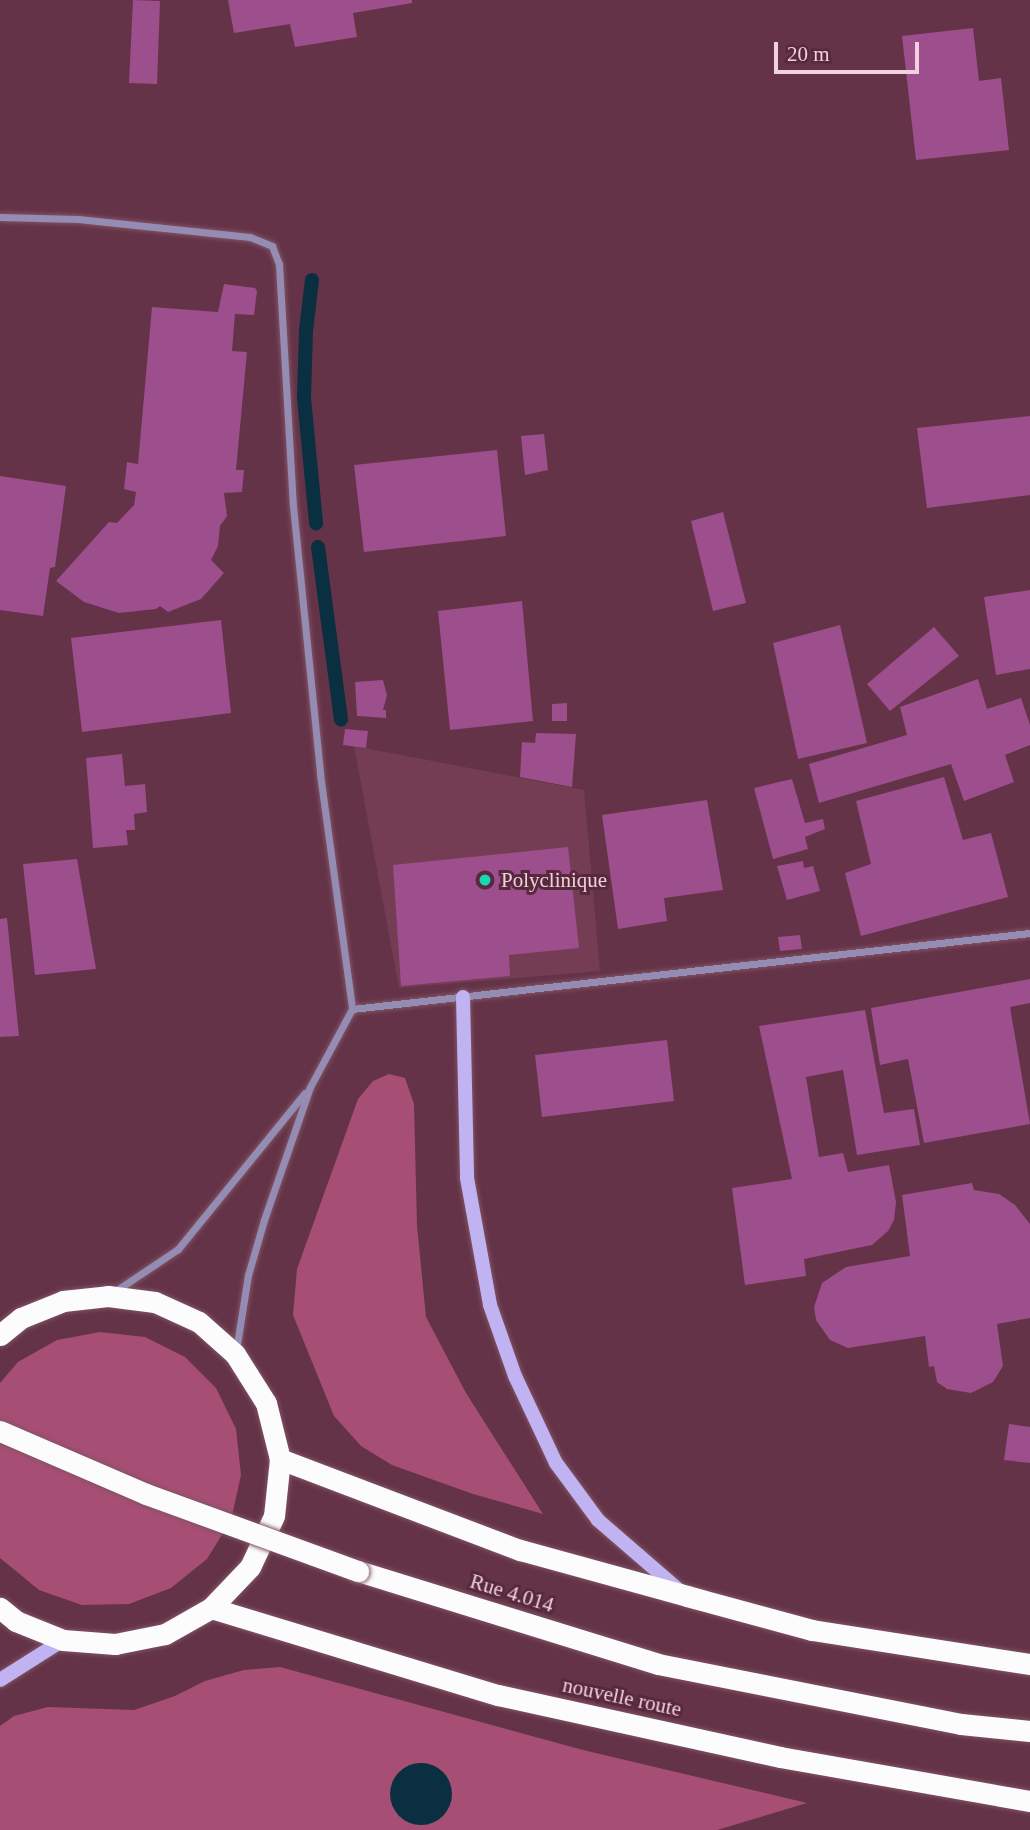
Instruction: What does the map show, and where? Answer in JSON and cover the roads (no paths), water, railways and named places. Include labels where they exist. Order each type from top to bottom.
[{"type":"highway","points":[[0,1335],[11,1316],[63,1301],[108,1296],[155,1302],[199,1322],[235,1354],[266,1403],[280,1459],[274,1516],[250,1567],[211,1608],[166,1634],[115,1644],[63,1640],[16,1621],[0,1608]]},
{"type":"highway","name":"Rue 4.014","points":[[0,1431],[146,1494],[358,1571],[658,1664],[961,1724],[1030,1731]]},
{"type":"highway","points":[[280,1459],[520,1550],[687,1596],[812,1630],[1030,1664]]},
{"type":"highway","name":"nouvelle route","points":[[211,1608],[498,1695],[780,1757],[1030,1801]]},
{"type":"main road","points":[[463,997],[467,1178],[490,1305],[515,1376],[556,1463],[598,1520],[687,1596]]},
{"type":"main road","points":[[0,1679],[63,1640]]},
{"type":"street","points":[[0,217],[78,219],[250,237],[272,246],[279,264],[293,506],[320,774],[352,1009],[310,1087],[248,1275],[235,1354]]},
{"type":"street","points":[[352,1009],[1030,933]]},
{"type":"street","points":[[108,1296],[178,1249],[310,1087]]},
{"type":"water","points":[[415,1763],[427,1763],[443,1772],[450,1782],[450,1806],[443,1816],[427,1825],[415,1825],[404,1820],[395,1811],[390,1800],[390,1788],[395,1777],[404,1768]]},
{"type":"waterway","points":[[312,280],[306,330],[304,398],[316,523]]},
{"type":"waterway","points":[[318,547],[341,719]]},
{"type":"place","name":"Polyclinique","points":[[485,880]]}]
